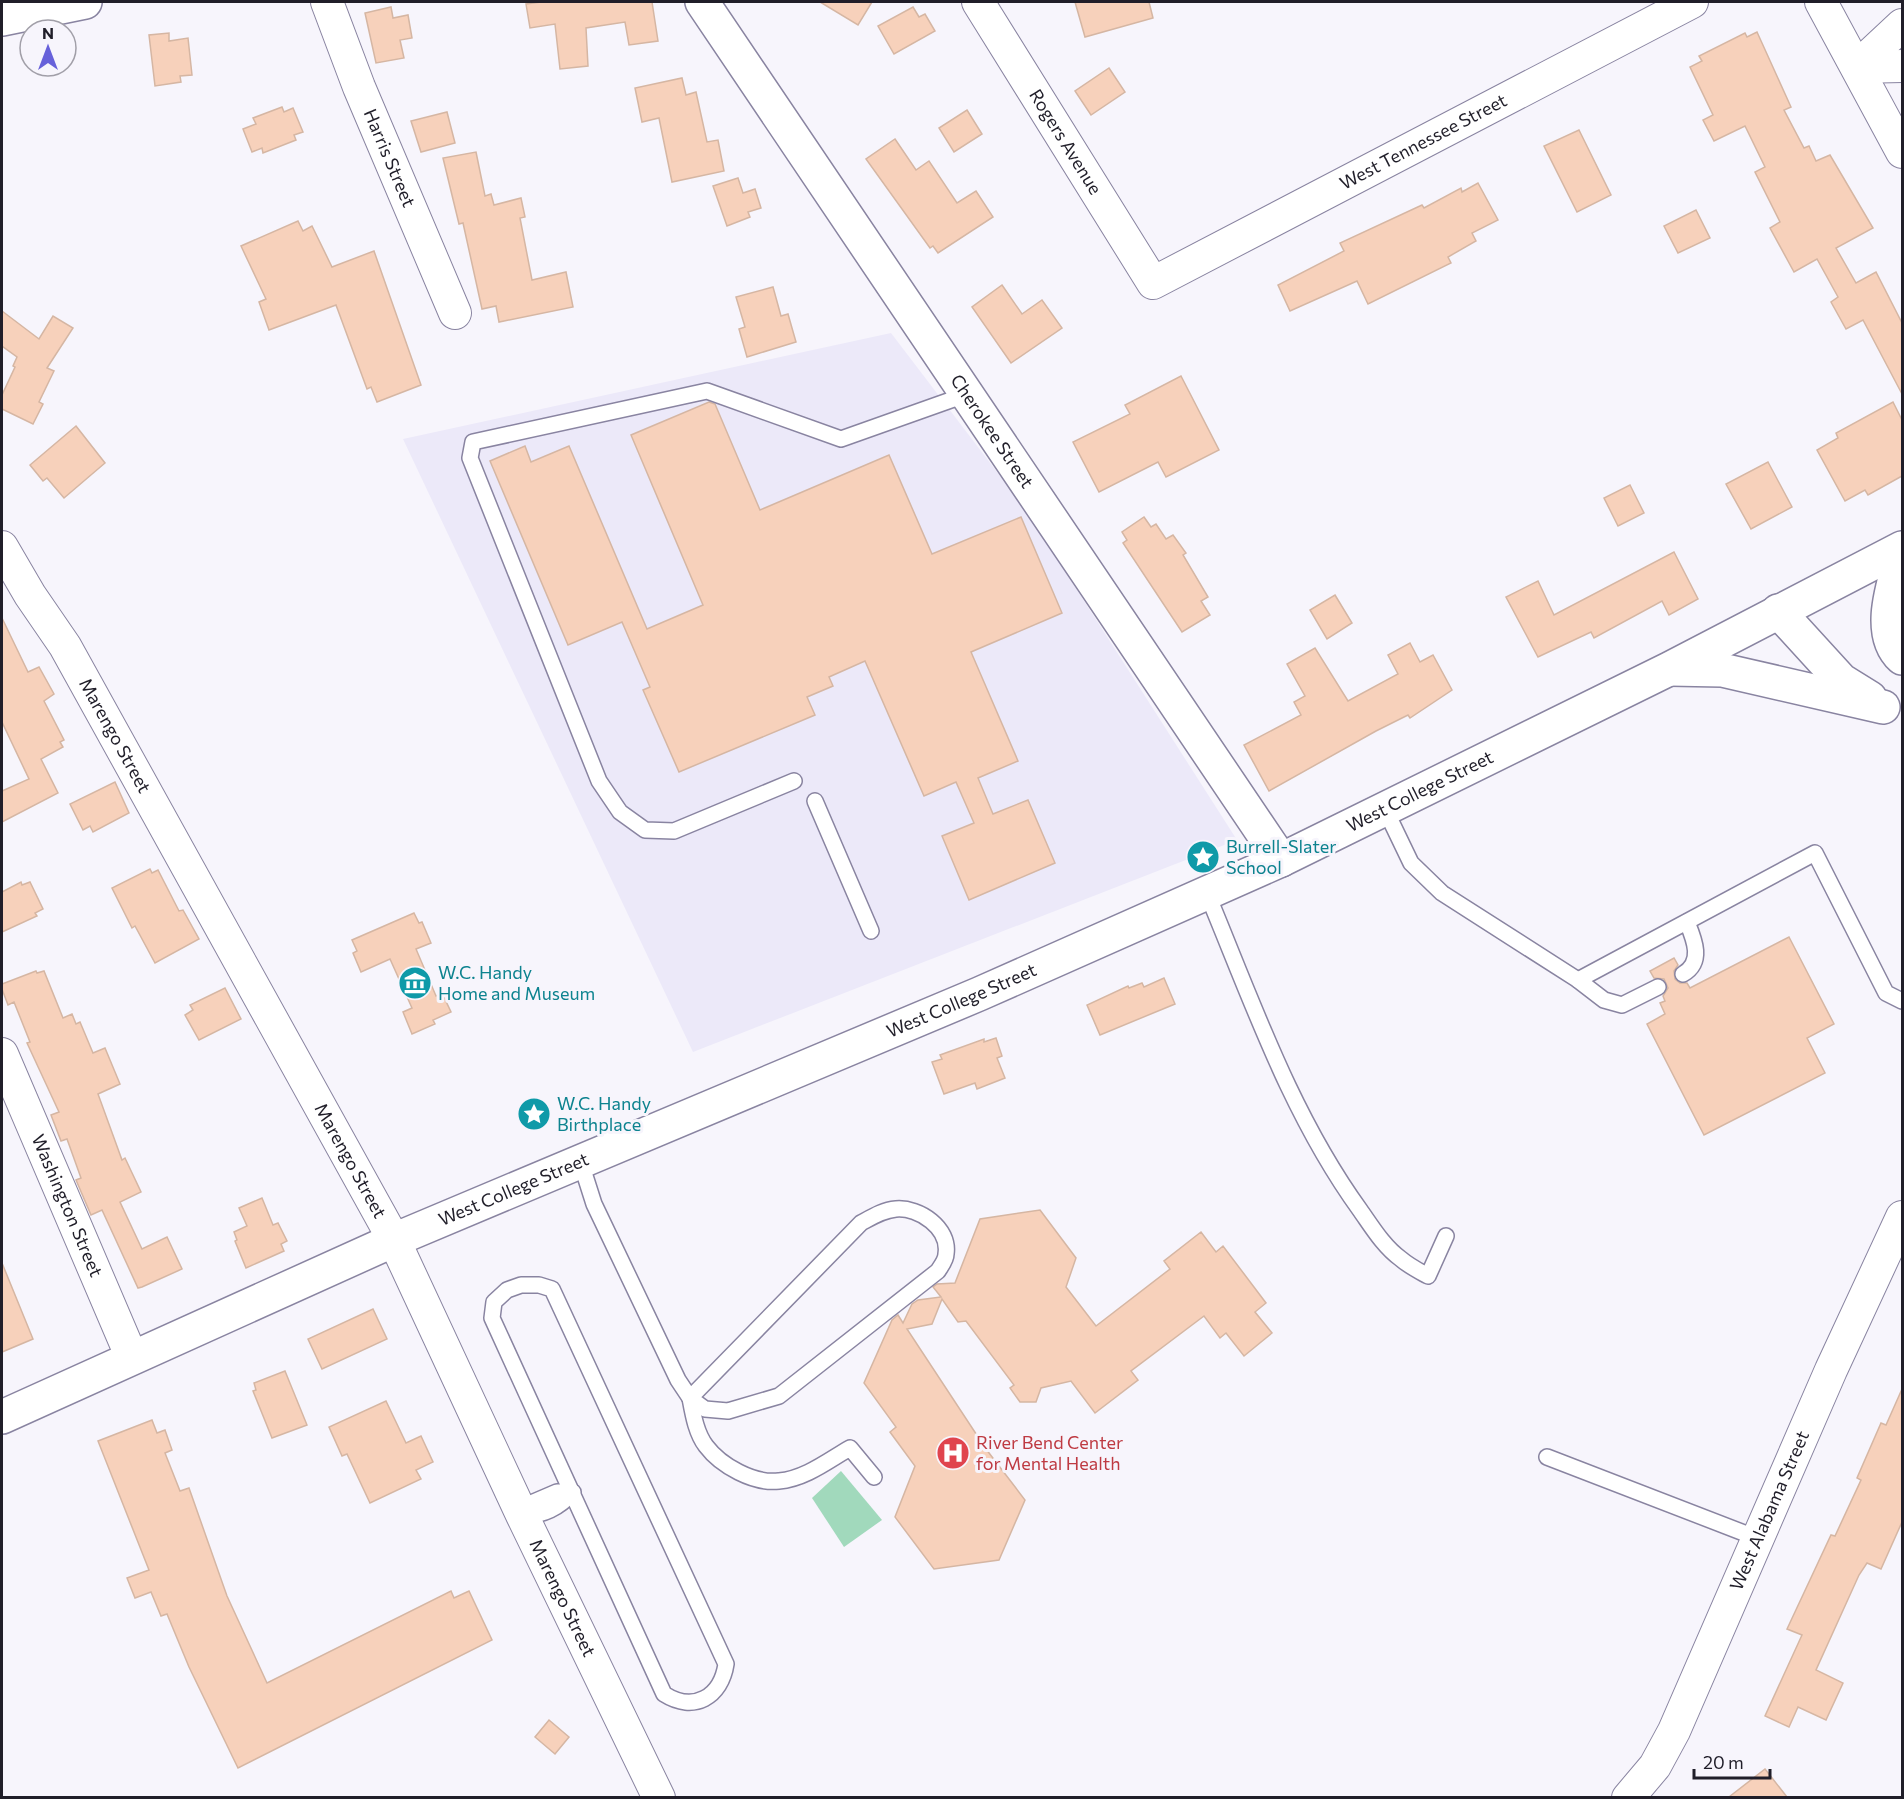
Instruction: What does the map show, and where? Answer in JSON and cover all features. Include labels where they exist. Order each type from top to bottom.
[{"type":"street","points":[[2,19],[85,2]]},
{"type":"street","name":"Harris Street","points":[[327,2],[359,87],[455,313]]},
{"type":"street","name":"Cherokee Street","points":[[702,2],[965,395],[1281,860]]},
{"type":"street","name":"Rogers Avenue","points":[[978,2],[1153,282]]},
{"type":"street","name":"West Tennessee Street","points":[[1153,282],[1692,2]]},
{"type":"street","points":[[1821,2],[1902,152]]},
{"type":"street","points":[[1857,67],[1902,25]]},
{"type":"street","points":[[1857,67],[1902,66]]},
{"type":"street","name":"Marengo Street","points":[[2,547],[71,656],[394,1240],[522,1515],[659,1797]]},
{"type":"street","points":[[1902,550],[1886,619],[1897,653],[1902,658]]},
{"type":"street","name":"West College Street","points":[[2,1417],[394,1240],[980,994],[1281,860],[1386,811],[1902,550]]},
{"type":"street","points":[[1778,611],[1841,680],[1893,712]]},
{"type":"street","points":[[1669,669],[1722,670],[1893,712]]},
{"type":"street","name":"Washington Street","points":[[2,1054],[132,1358]]},
{"type":"street","name":"West Alabama Street","points":[[1633,1795],[1655,1766],[1674,1731],[1757,1538],[1902,1217]]},
{"type":"lane","points":[[794,781],[674,831],[645,830],[620,812],[599,781],[470,458],[473,442],[707,391],[841,439],[965,395]]},
{"type":"lane","points":[[815,801],[871,931]]},
{"type":"lane","points":[[1386,811],[1411,863],[1442,893],[1578,980],[1604,1000],[1622,1005],[1658,987]]},
{"type":"lane","points":[[1578,980],[1815,854],[1886,993],[1902,1001]]},
{"type":"lane","points":[[1207,893],[1267,1038],[1318,1146],[1337,1179],[1375,1231],[1399,1259],[1428,1276],[1446,1236]]},
{"type":"lane","points":[[1683,974],[1688,971],[1695,959],[1697,946],[1687,921]]},
{"type":"lane","points":[[580,1160],[594,1204],[678,1380],[690,1398],[705,1409],[728,1411],[779,1396],[867,1330],[938,1271],[946,1254],[944,1239],[936,1223],[917,1213],[897,1209],[880,1213],[861,1223],[690,1398]]},
{"type":"lane","points":[[521,1285],[539,1285],[552,1289],[726,1664],[724,1681],[713,1694],[696,1702],[675,1701],[664,1694],[573,1492],[492,1318],[494,1302],[507,1290],[521,1285]]},
{"type":"lane","points":[[690,1398],[694,1422],[706,1446],[728,1466],[755,1479],[779,1481],[802,1475],[850,1448],[874,1477]]},
{"type":"lane","points":[[1547,1457],[1757,1538]]},
{"type":"lane","points":[[522,1515],[529,1504],[557,1492],[573,1492]]},
{"type":"shaded area","points":[[891,333],[1026,510],[1237,840],[693,1052],[403,439]]},
{"type":"green space","points":[[841,1471],[882,1520],[844,1547],[812,1498]]},
{"type":"building","points":[[652,2],[658,41],[629,45],[625,22],[586,28],[588,66],[560,69],[555,24],[530,28],[526,4]]},
{"type":"building","points":[[820,2],[872,2],[858,25]]},
{"type":"building","points":[[1075,2],[1149,2],[1153,18],[1085,37]]},
{"type":"building","points":[[391,7],[393,18],[408,15],[412,38],[400,40],[404,58],[376,63],[365,13]]},
{"type":"building","points":[[913,7],[919,17],[925,14],[935,31],[894,54],[878,26]]},
{"type":"building","points":[[1757,32],[1791,107],[1784,110],[1804,148],[1809,146],[1816,161],[1830,155],[1873,228],[1836,248],[1856,283],[1876,272],[1902,323],[1902,394],[1863,320],[1846,329],[1831,302],[1838,297],[1817,259],[1794,272],[1770,228],[1780,222],[1755,172],[1765,167],[1745,126],[1714,141],[1703,120],[1713,115],[1690,67],[1702,61],[1699,56],[1745,33],[1747,37]]},
{"type":"building","points":[[169,33],[169,41],[188,38],[192,75],[180,76],[181,82],[155,86],[149,35]]},
{"type":"building","points":[[1109,68],[1125,92],[1091,115],[1075,91]]},
{"type":"building","points":[[682,78],[686,95],[696,92],[707,142],[718,140],[724,171],[672,182],[659,118],[642,122],[635,88]]},
{"type":"building","points":[[282,107],[284,112],[293,108],[303,132],[294,135],[296,140],[263,153],[262,148],[252,152],[243,129],[256,124],[253,118]]},
{"type":"building","points":[[967,110],[982,134],[954,152],[939,128]]},
{"type":"building","points":[[447,112],[455,143],[421,152],[411,121]]},
{"type":"building","points":[[1579,130],[1611,195],[1577,212],[1544,146]]},
{"type":"building","points":[[895,139],[916,170],[929,161],[957,203],[976,191],[993,217],[938,253],[933,246],[930,248],[866,159]]},
{"type":"building","points":[[476,152],[485,196],[491,194],[494,205],[521,198],[525,217],[520,218],[532,280],[566,272],[573,307],[499,322],[496,306],[482,309],[463,223],[459,224],[443,158]]},
{"type":"building","points":[[738,178],[743,193],[755,189],[761,208],[748,212],[750,217],[727,226],[713,186]]},
{"type":"building","points":[[1478,183],[1498,220],[1472,233],[1476,241],[1448,257],[1451,263],[1368,304],[1357,281],[1290,311],[1278,285],[1344,251],[1340,243],[1422,205],[1424,208],[1461,188],[1462,192]]},
{"type":"building","points":[[1696,210],[1710,238],[1678,253],[1664,226]]},
{"type":"building","points":[[298,221],[303,231],[312,226],[332,267],[374,251],[421,385],[377,402],[371,387],[367,389],[336,305],[269,330],[259,302],[266,299],[241,246]]},
{"type":"building","points":[[1002,285],[1022,314],[1042,300],[1062,328],[1011,363],[972,307]]},
{"type":"building","points":[[773,287],[781,316],[788,314],[796,342],[747,357],[739,329],[745,327],[736,297]]},
{"type":"building","points":[[2,311],[39,339],[53,316],[73,328],[47,368],[54,371],[39,402],[43,404],[33,424],[2,409],[2,395],[15,367],[13,366],[17,357],[2,346]]},
{"type":"building","points":[[1181,376],[1219,450],[1166,477],[1158,462],[1099,492],[1073,442],[1130,414],[1125,405]]},
{"type":"building","points":[[709,402],[715,404],[760,510],[889,455],[932,554],[1021,517],[1062,613],[971,652],[1018,761],[978,778],[993,814],[1028,800],[1055,863],[969,900],[942,836],[974,823],[956,782],[924,796],[865,661],[829,677],[833,686],[807,697],[815,715],[679,772],[643,690],[650,687],[622,622],[568,645],[490,461],[525,446],[531,462],[569,446],[647,629],[703,605],[631,435]]},
{"type":"building","points":[[1893,402],[1902,420],[1902,476],[1868,495],[1865,490],[1845,501],[1817,450],[1838,438],[1836,433]]},
{"type":"building","points":[[76,426],[105,463],[64,498],[47,478],[43,481],[30,465]]},
{"type":"building","points":[[1768,462],[1792,507],[1751,529],[1726,484]]},
{"type":"building","points":[[1630,485],[1644,513],[1618,526],[1604,498]]},
{"type":"building","points":[[1144,517],[1151,527],[1156,524],[1166,539],[1173,535],[1186,553],[1183,555],[1208,597],[1201,601],[1210,615],[1182,632],[1123,543],[1127,540],[1122,532]]},
{"type":"building","points":[[1674,552],[1698,599],[1669,615],[1662,601],[1594,638],[1591,632],[1538,657],[1506,597],[1538,581],[1554,615]]},
{"type":"building","points":[[1335,595],[1352,623],[1327,639],[1310,610]]},
{"type":"building","points":[[2,618],[28,672],[39,667],[54,694],[44,701],[64,740],[60,742],[63,747],[41,759],[58,793],[2,822],[2,791],[29,779],[2,722]]},
{"type":"building","points":[[1410,643],[1420,662],[1433,655],[1452,690],[1410,718],[1408,715],[1376,731],[1269,791],[1244,745],[1301,715],[1294,702],[1305,696],[1287,664],[1315,648],[1348,701],[1398,674],[1388,655]]},
{"type":"building","points":[[115,782],[129,813],[93,832],[90,826],[83,830],[70,804]]},
{"type":"building","points":[[150,869],[152,873],[158,870],[179,911],[183,910],[199,939],[155,963],[135,926],[132,928],[112,888]]},
{"type":"building","points":[[21,882],[22,885],[30,882],[43,909],[35,913],[37,916],[2,932],[2,892]]},
{"type":"building","name":"W.C. Handy Home and Museum","points":[[414,913],[419,923],[422,922],[431,943],[416,949],[436,996],[442,993],[451,1012],[433,1020],[435,1024],[412,1034],[403,1012],[412,1008],[390,959],[361,972],[353,953],[357,951],[352,940]]},
{"type":"building","points":[[1789,937],[1834,1024],[1807,1038],[1825,1073],[1704,1135],[1647,1024],[1665,1014],[1660,1003],[1665,1001],[1663,996],[1668,988],[1664,979],[1654,978],[1650,971],[1674,958],[1678,965],[1674,971],[1675,979],[1680,983],[1687,983],[1690,988]]},
{"type":"building","points":[[36,971],[37,973],[44,971],[63,1018],[72,1014],[76,1024],[80,1022],[93,1053],[105,1048],[120,1084],[98,1094],[122,1160],[125,1158],[141,1192],[120,1202],[142,1249],[167,1237],[182,1269],[142,1287],[138,1288],[102,1210],[91,1215],[76,1180],[81,1178],[67,1139],[61,1141],[51,1115],[59,1112],[27,1043],[30,1042],[14,1002],[8,1005],[2,989],[2,984]]},
{"type":"building","points":[[1164,978],[1175,1004],[1100,1035],[1087,1005],[1128,986],[1129,988],[1142,983],[1144,987]]},
{"type":"building","points":[[225,988],[241,1019],[199,1040],[185,1015],[193,1010],[190,1005]]},
{"type":"building","points":[[996,1038],[1002,1056],[997,1058],[1005,1078],[977,1089],[975,1083],[944,1094],[932,1062],[942,1059],[940,1055],[984,1039],[984,1042]]},
{"type":"building","points":[[262,1198],[273,1225],[278,1223],[287,1241],[281,1244],[284,1251],[246,1268],[235,1241],[237,1240],[234,1232],[247,1226],[239,1208]]},
{"type":"building","points":[[1040,1210],[1076,1258],[1066,1287],[1096,1326],[1170,1269],[1164,1261],[1201,1232],[1216,1252],[1223,1246],[1266,1303],[1255,1312],[1272,1333],[1244,1356],[1226,1333],[1220,1338],[1204,1316],[1131,1371],[1138,1380],[1095,1413],[1071,1381],[1041,1388],[1036,1402],[1020,1402],[1010,1388],[1014,1385],[966,1321],[958,1322],[942,1299],[932,1324],[907,1329],[986,1449],[1025,1500],[999,1560],[934,1569],[895,1517],[915,1466],[890,1432],[896,1427],[864,1383],[892,1320],[898,1315],[903,1323],[912,1304],[918,1300],[941,1297],[933,1287],[937,1284],[955,1283],[980,1219]]},
{"type":"building","points":[[2,1263],[33,1339],[2,1352]]},
{"type":"building","points":[[373,1309],[387,1339],[322,1369],[308,1339]]},
{"type":"building","points":[[285,1371],[307,1425],[272,1438],[253,1391],[256,1390],[254,1383]]},
{"type":"building","points":[[1902,1389],[1902,1522],[1881,1569],[1867,1563],[1859,1575],[1816,1670],[1843,1683],[1826,1720],[1798,1707],[1789,1727],[1765,1716],[1802,1635],[1787,1629],[1831,1535],[1835,1536],[1861,1480],[1857,1478],[1881,1423],[1886,1425]]},
{"type":"building","points":[[386,1401],[406,1443],[421,1436],[433,1462],[416,1470],[421,1479],[370,1503],[347,1454],[342,1456],[329,1427]]},
{"type":"building","points":[[152,1420],[157,1433],[165,1430],[172,1450],[165,1453],[180,1491],[189,1488],[227,1596],[267,1683],[451,1591],[454,1598],[469,1591],[492,1640],[238,1768],[189,1667],[167,1614],[161,1616],[151,1592],[135,1598],[127,1578],[149,1570],[98,1441]]},
{"type":"building","points":[[549,1720],[569,1737],[555,1754],[535,1737]]},
{"type":"building","points":[[1765,1769],[1787,1797],[1729,1797]]},
{"type":"place","name":"Burrell-Slater School","points":[[1203,857]]},
{"type":"place","name":"W.C. Handy Home and Museum","points":[[415,983]]},
{"type":"place","name":"W.C. Handy Birthplace","points":[[534,1114]]},
{"type":"place","name":"River Bend Center for Mental Health","points":[[953,1453]]}]
